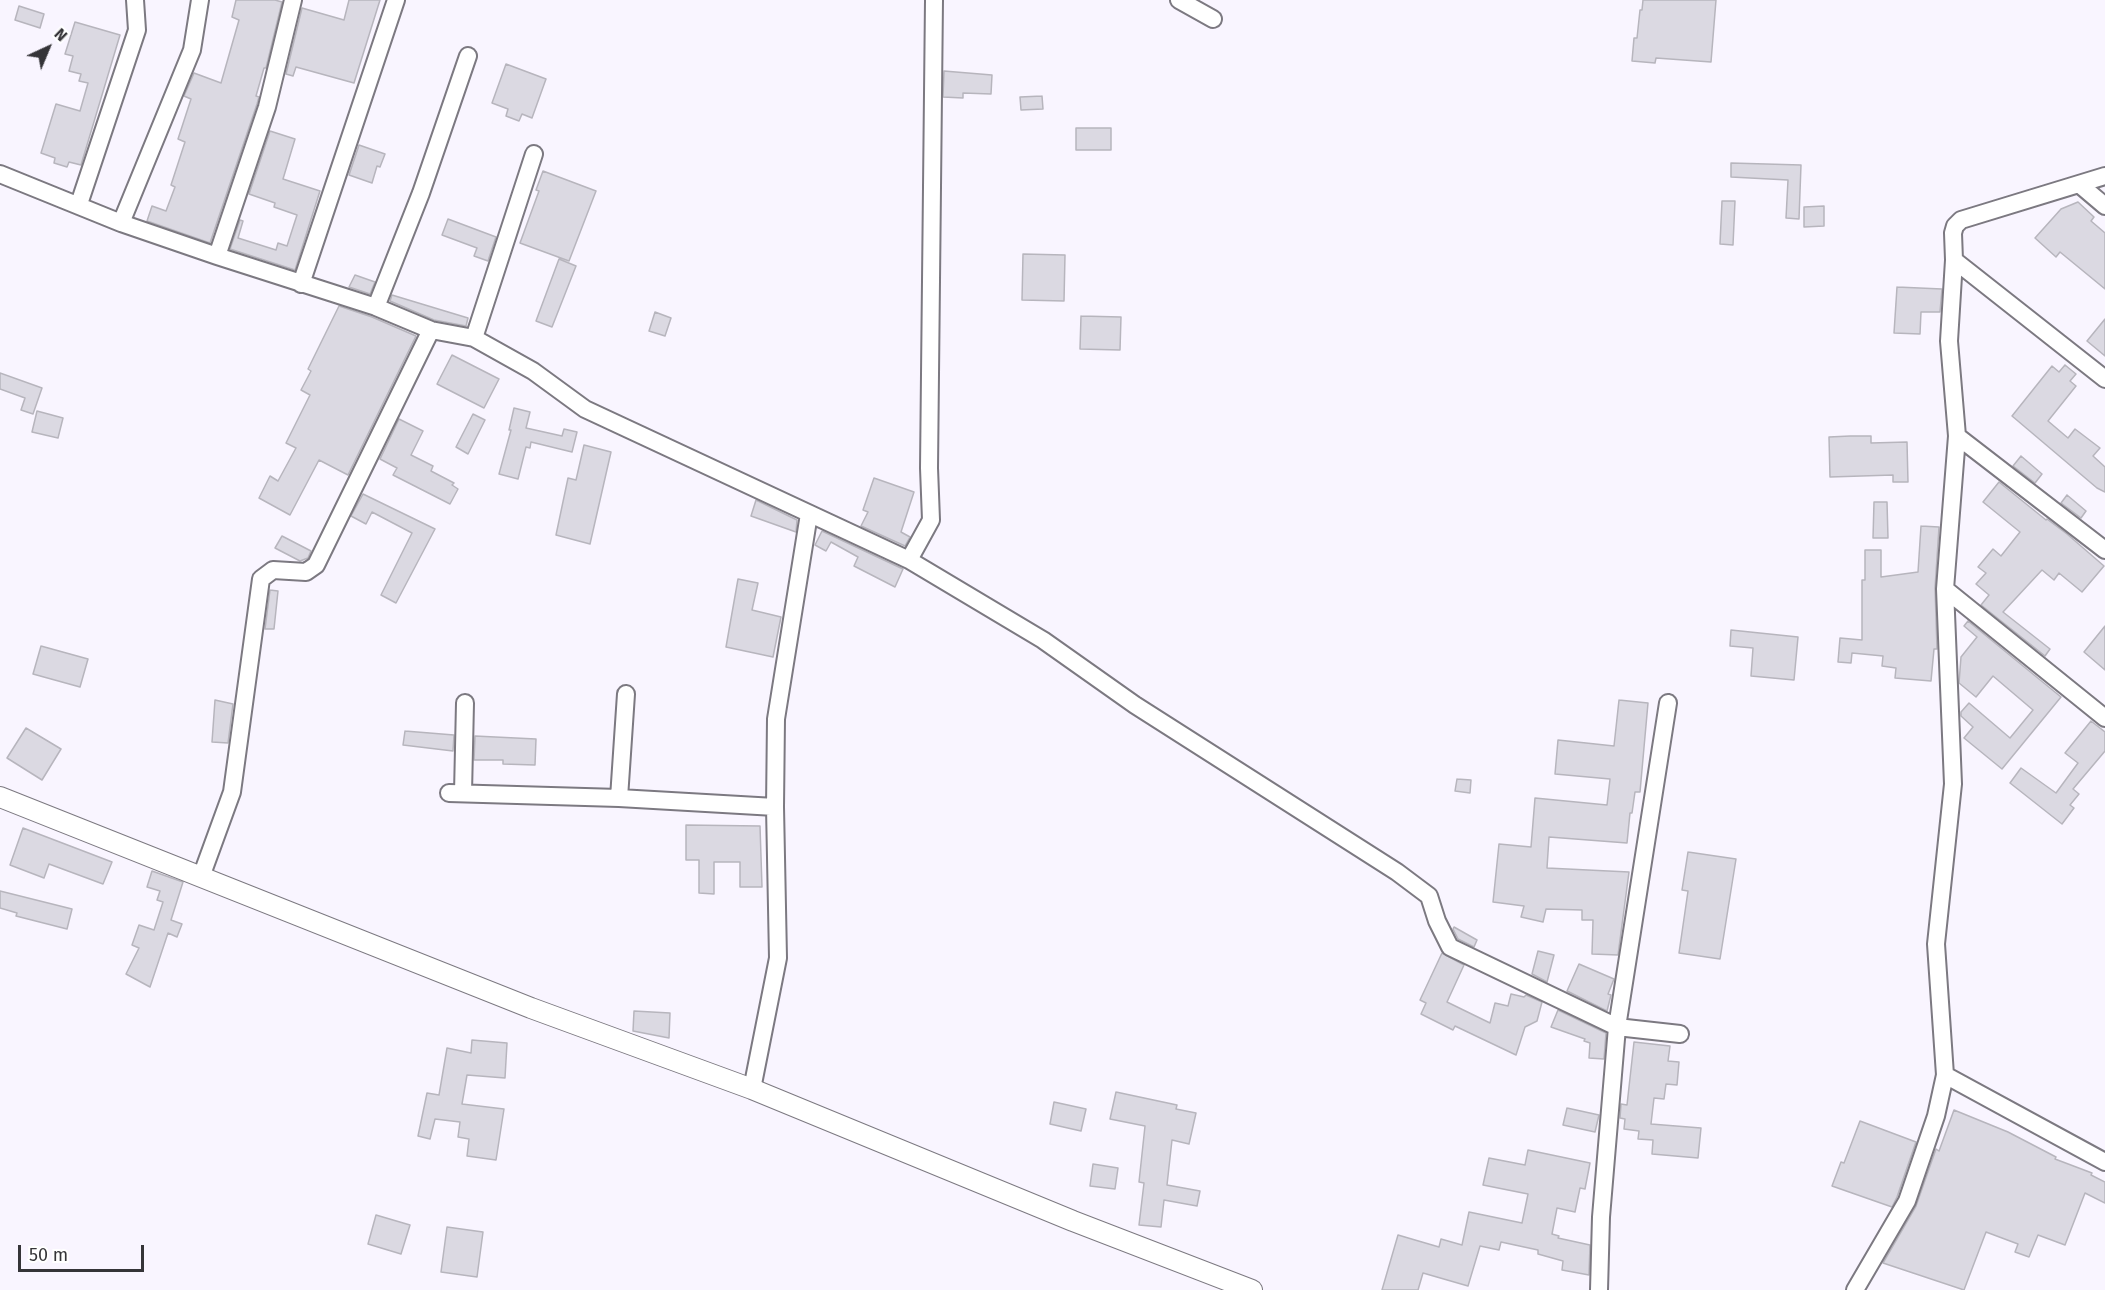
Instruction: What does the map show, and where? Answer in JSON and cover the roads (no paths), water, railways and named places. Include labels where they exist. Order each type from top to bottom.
[{"type":"street","points":[[78,204],[137,30],[135,0]]},
{"type":"street","points":[[122,223],[192,50],[200,0]]},
{"type":"street","points":[[217,256],[267,107],[293,0]]},
{"type":"street","points":[[301,284],[396,0]]},
{"type":"street","points":[[909,560],[931,520],[929,468],[934,0]]},
{"type":"street","points":[[1179,0],[1213,18]]},
{"type":"street","points":[[376,307],[421,193],[468,56]]},
{"type":"street","points":[[474,338],[534,154]]},
{"type":"street","points":[[0,174],[122,223],[376,307],[430,330],[474,338],[533,371],[585,409],[909,560],[1043,640],[1135,705],[1413,884],[1429,896],[1437,921],[1450,947],[1617,1027],[1680,1034]]},
{"type":"street","points":[[1855,1290],[1907,1201],[1936,1116],[1945,1075],[1936,944],[1953,784],[1945,589],[1957,436],[1949,341],[1954,260],[1953,233],[1955,226],[1961,220],[2105,176]]},
{"type":"street","points":[[2079,184],[2105,206]]},
{"type":"street","points":[[1954,260],[2105,379]]},
{"type":"street","points":[[201,877],[232,792],[261,579],[273,570],[306,572],[316,566],[430,330]]},
{"type":"street","points":[[1957,436],[2105,550]]},
{"type":"street","points":[[752,1089],[778,958],[776,718],[809,514]]},
{"type":"street","points":[[1945,589],[2105,718]]},
{"type":"street","points":[[619,798],[626,694]]},
{"type":"street","points":[[465,703],[457,793],[619,798],[775,807]]},
{"type":"street","points":[[1599,1290],[1601,1217],[1617,1027],[1668,703]]},
{"type":"street","points":[[0,797],[531,1008],[752,1089],[1073,1221],[1252,1290]]},
{"type":"street","points":[[1945,1075],[2105,1162]]}]
